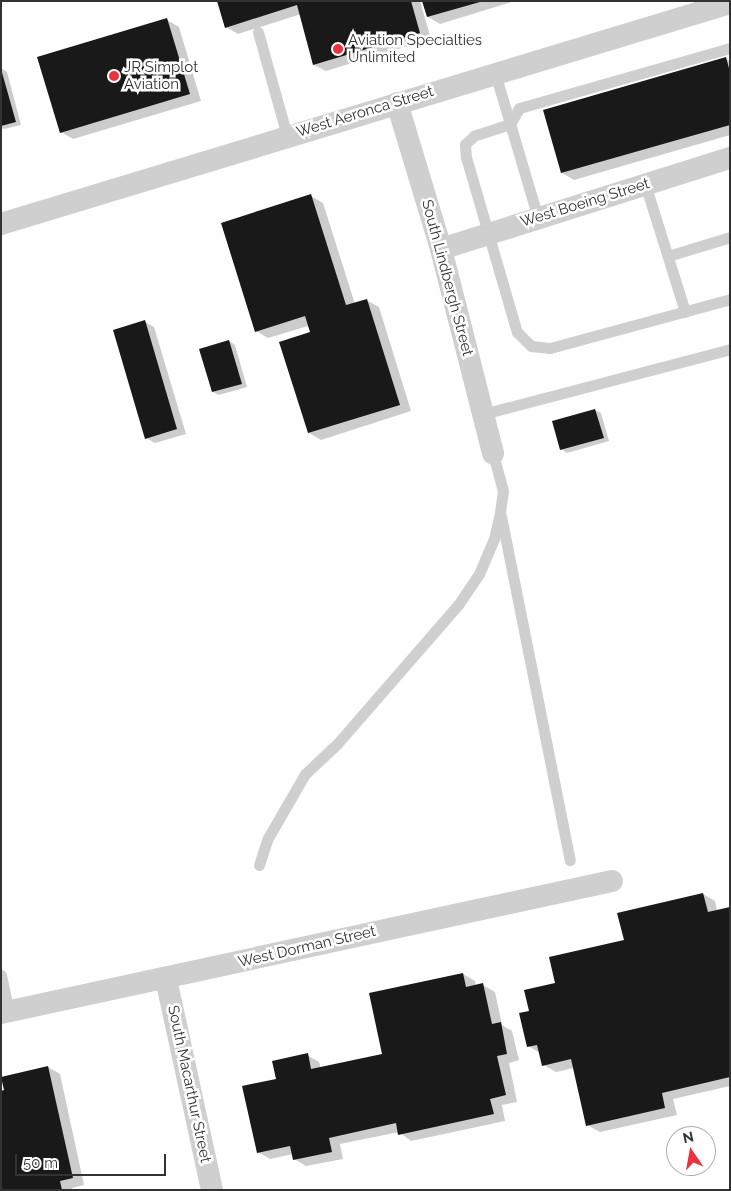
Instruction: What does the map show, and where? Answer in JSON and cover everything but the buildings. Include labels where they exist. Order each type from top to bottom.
[{"type":"street","name":"West Aeronca Street","points":[[1,224],[730,3]]},
{"type":"street","name":"South Lindbergh Street","points":[[397,103],[441,249],[493,453]]},
{"type":"street","name":"West Boeing Street","points":[[441,249],[730,158]]},
{"type":"street","name":"West Dorman Street","points":[[5,1012],[166,979],[612,881]]},
{"type":"street","name":"South Macarthur Street","points":[[166,979],[212,1190]]},
{"type":"lane","points":[[258,32],[287,136]]},
{"type":"lane","points":[[730,48],[519,108],[510,124],[474,136],[465,144],[466,158],[517,332],[531,346],[550,348],[730,299]]},
{"type":"lane","points":[[495,73],[538,218]]},
{"type":"lane","points":[[645,184],[685,312]]},
{"type":"lane","points":[[668,256],[730,237]]},
{"type":"lane","points":[[483,414],[730,349]]},
{"type":"lane","points":[[259,865],[268,838],[306,774],[363,715],[458,605],[480,574],[494,539],[503,491],[493,453]]},
{"type":"lane","points":[[500,512],[570,860]]},
{"type":"lane","points":[[1,975],[5,1012]]},
{"type":"place","name":"Aviation Specialties Unlimited","points":[[338,49]]},
{"type":"place","name":"JR Simplot Aviation","points":[[114,76]]}]
